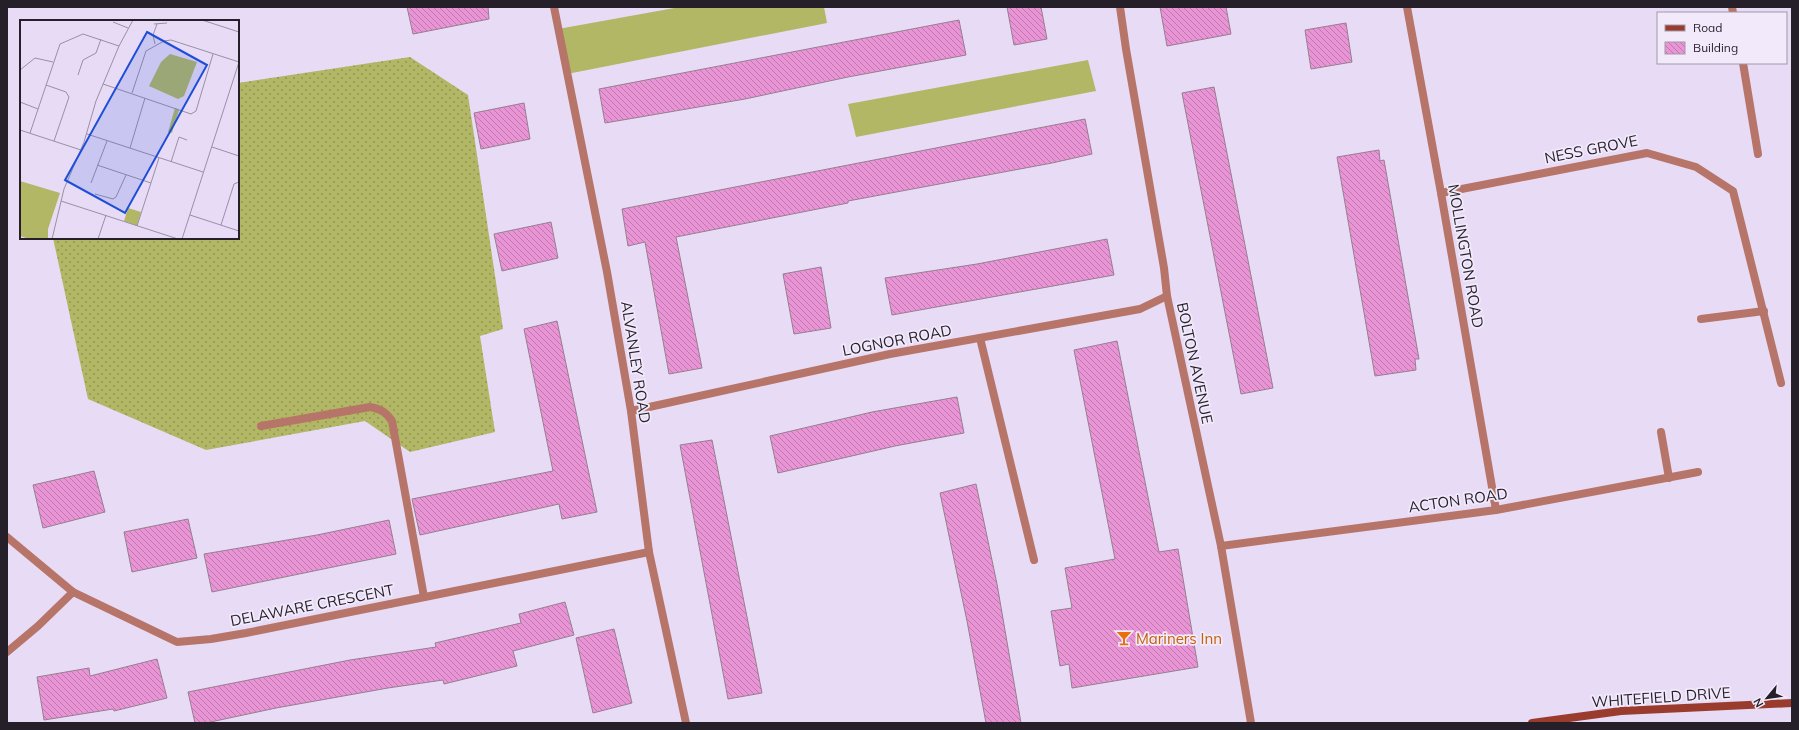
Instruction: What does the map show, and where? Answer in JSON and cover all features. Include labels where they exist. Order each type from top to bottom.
[{"type":"main road","name":"WHITEFIELD DRIVE","points":[[1532,723],[1621,711],[1792,703]]},
{"type":"street","name":"ALVANLEY ROAD","points":[[554,7],[607,272],[631,411],[649,552],[686,723]]},
{"type":"street","name":"BOLTON AVENUE","points":[[1120,7],[1164,268],[1167,296],[1221,546],[1251,723]]},
{"type":"street","name":"MOLLINGTON ROAD","points":[[1407,7],[1442,193],[1496,510]]},
{"type":"street","points":[[1743,64],[1758,154]]},
{"type":"street","name":"NESS GROVE","points":[[1442,193],[1647,153],[1696,167],[1733,191],[1781,383]]},
{"type":"street","name":"LOGNOR ROAD","points":[[631,411],[890,354],[1140,309],[1167,296]]},
{"type":"street","points":[[1701,319],[1764,311]]},
{"type":"street","points":[[980,338],[1034,560]]},
{"type":"street","points":[[261,426],[370,407],[388,414],[392,420],[424,597]]},
{"type":"street","points":[[1661,432],[1669,478]]},
{"type":"street","name":"ACTON ROAD","points":[[1221,546],[1496,510],[1698,472]]},
{"type":"street","name":"DELAWARE CRESCENT","points":[[7,537],[73,592],[177,642],[211,639],[649,552]]},
{"type":"street","points":[[7,652],[38,626],[73,592]]},
{"type":"green space","points":[[680,7],[824,7],[827,23],[567,74],[558,29]]},
{"type":"green space","points":[[410,57],[468,95],[503,329],[480,336],[495,432],[410,452],[365,421],[206,450],[88,399],[53,239],[239,239],[239,83]]},
{"type":"green space","points":[[1088,60],[1096,91],[856,137],[848,104]]},
{"type":"building","points":[[407,7],[488,7],[489,19],[413,34]]},
{"type":"building","points":[[1007,7],[1041,7],[1047,39],[1014,45]]},
{"type":"building","points":[[1160,7],[1226,7],[1231,34],[1167,46]]},
{"type":"building","points":[[959,20],[966,55],[848,77],[745,99],[605,123],[599,89]]},
{"type":"building","points":[[1346,23],[1352,62],[1311,69],[1305,30]]},
{"type":"building","points":[[1214,87],[1273,388],[1241,394],[1182,93]]},
{"type":"building","points":[[524,103],[530,139],[481,149],[474,113]]},
{"type":"building","points":[[1085,119],[1092,154],[1052,163],[848,201],[848,203],[676,237],[702,368],[669,374],[645,242],[628,246],[622,209]]},
{"type":"building","points":[[1379,150],[1380,161],[1384,160],[1419,359],[1415,359],[1416,370],[1375,376],[1337,157]]},
{"type":"building","points":[[551,222],[558,258],[502,271],[494,234]]},
{"type":"building","points":[[1107,239],[1114,275],[892,315],[885,278],[977,264]]},
{"type":"building","points":[[821,267],[831,328],[794,334],[783,274]]},
{"type":"building","points":[[557,321],[597,512],[562,519],[559,504],[420,535],[412,499],[553,471],[524,329]]},
{"type":"building","name":"Mariners Inn","points":[[1117,341],[1159,552],[1178,549],[1198,667],[1072,688],[1069,664],[1060,666],[1051,611],[1072,608],[1065,568],[1115,559],[1074,350]]},
{"type":"building","points":[[957,397],[964,433],[895,446],[778,473],[770,436],[872,412]]},
{"type":"building","points":[[712,440],[762,693],[728,699],[680,445]]},
{"type":"building","points":[[94,471],[105,512],[43,528],[33,485]]},
{"type":"building","points":[[976,484],[997,584],[1021,723],[986,723],[967,621],[940,493]]},
{"type":"building","points":[[188,519],[197,558],[132,572],[124,532]]},
{"type":"building","points":[[389,520],[396,554],[212,592],[204,554],[317,535]]},
{"type":"building","points":[[565,602],[574,635],[513,651],[517,666],[444,684],[443,680],[388,688],[276,708],[206,723],[195,723],[188,692],[350,660],[436,647],[435,643],[521,623],[519,614]]},
{"type":"building","points":[[614,629],[632,703],[593,713],[576,638]]},
{"type":"building","points":[[157,659],[167,698],[114,711],[113,709],[44,720],[37,677],[89,668],[90,676]]},
{"type":"place","name":"Mariners Inn","points":[[1124,638]]}]
